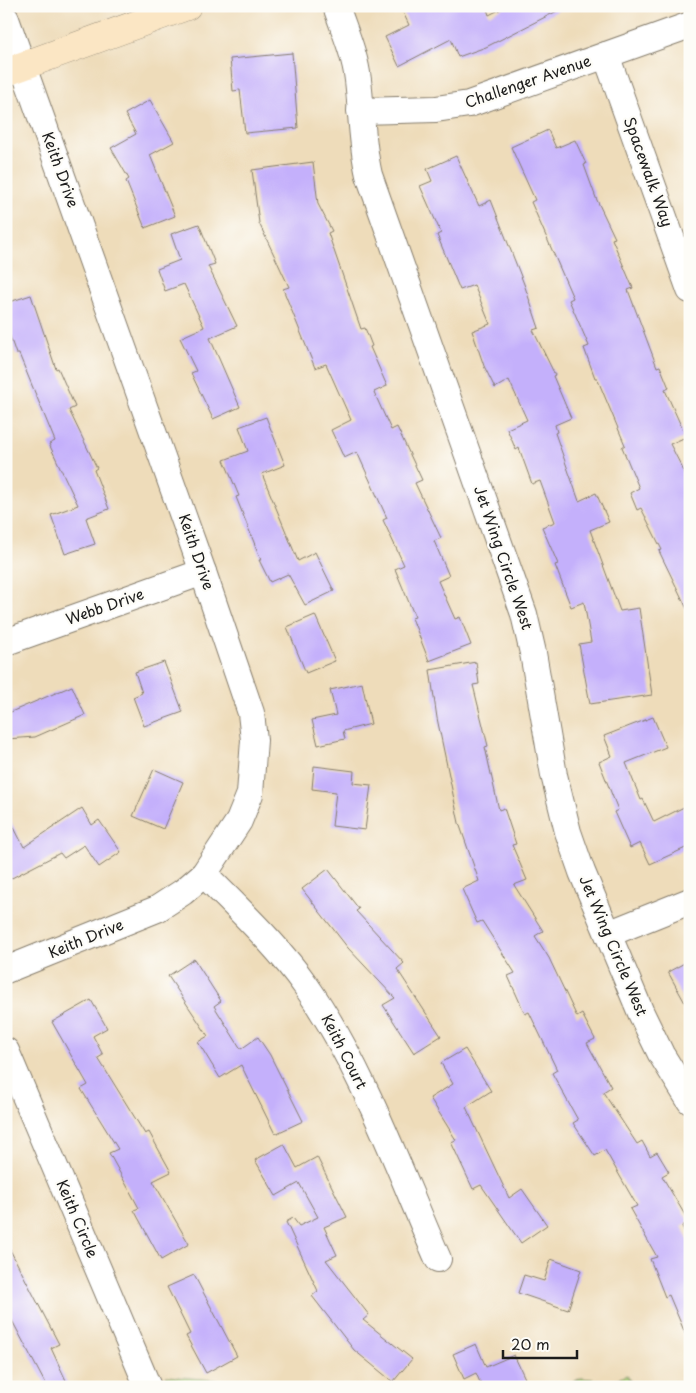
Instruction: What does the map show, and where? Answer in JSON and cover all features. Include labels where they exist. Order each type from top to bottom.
[{"type":"main road","points":[[15,69],[188,6]]},
{"type":"street","name":"Jet Wing Circle West","points":[[336,6],[353,53],[358,79],[362,146],[369,175],[524,614],[533,653],[554,775],[568,832],[582,872],[657,1046],[690,1101]]},
{"type":"street","name":"Keith Drive","points":[[6,19],[15,69],[203,572],[251,713],[254,740],[250,794],[239,821],[204,874],[183,892],[157,910],[6,970]]},
{"type":"street","name":"Challenger Avenue","points":[[360,111],[436,109],[469,104],[690,25]]},
{"type":"street","name":"Spacewalk Way","points":[[606,55],[690,290]]},
{"type":"street","name":"Webb Drive","points":[[6,642],[203,572]]},
{"type":"street","name":"Keith Court","points":[[204,874],[276,949],[306,986],[326,1016],[348,1054],[438,1259]]},
{"type":"street","points":[[608,934],[690,901]]},
{"type":"street","name":"Keith Circle","points":[[6,1051],[148,1387]]},
{"type":"green space","points":[[627,1375],[633,1387],[561,1387],[581,1378],[611,1381]]},
{"type":"green space","points":[[166,1376],[296,1387],[167,1387]]},
{"type":"building","points":[[400,6],[486,6],[489,15],[507,6],[567,6],[486,47],[458,57],[451,39],[399,66],[385,37],[409,25]]},
{"type":"building","points":[[292,53],[298,128],[245,133],[240,90],[233,91],[230,59]]},
{"type":"building","points":[[150,100],[174,142],[150,155],[175,216],[145,228],[126,181],[129,179],[111,148],[136,134],[125,114]]},
{"type":"building","points":[[548,130],[556,148],[575,140],[586,164],[584,165],[596,198],[615,238],[612,239],[633,288],[628,290],[657,367],[660,366],[669,388],[665,390],[686,437],[670,444],[690,483],[690,615],[659,551],[662,550],[641,508],[637,510],[630,493],[639,488],[622,447],[625,445],[597,378],[595,378],[584,348],[589,346],[569,300],[573,298],[531,202],[535,200],[511,147]]},
{"type":"building","points":[[456,156],[479,206],[491,200],[524,284],[539,328],[533,330],[555,375],[553,376],[571,418],[555,425],[557,432],[555,433],[579,501],[596,493],[609,522],[590,530],[620,611],[639,608],[652,695],[590,704],[579,644],[591,642],[584,602],[571,607],[555,565],[558,564],[542,527],[555,522],[540,481],[532,484],[519,448],[516,450],[507,429],[527,420],[509,380],[495,388],[484,366],[472,331],[490,324],[474,285],[460,290],[437,235],[441,233],[420,186],[432,181],[427,169]]},
{"type":"building","points":[[313,162],[318,204],[332,231],[328,233],[361,329],[365,328],[372,346],[370,347],[387,386],[374,392],[391,430],[397,427],[422,480],[415,483],[441,538],[434,541],[449,576],[438,581],[455,619],[460,617],[471,645],[429,661],[412,618],[415,617],[395,569],[404,565],[383,520],[387,518],[357,452],[344,458],[331,430],[351,420],[326,364],[315,368],[283,289],[289,287],[259,223],[252,170]]},
{"type":"building","points":[[199,224],[215,264],[208,266],[237,326],[210,338],[240,407],[213,419],[191,373],[196,371],[180,338],[204,327],[184,284],[165,291],[157,269],[180,260],[171,234]]},
{"type":"building","points":[[31,295],[56,369],[58,368],[75,407],[69,410],[97,468],[94,470],[109,509],[86,518],[95,544],[65,554],[51,515],[78,505],[49,444],[55,441],[19,354],[16,354],[6,325],[6,303]]},
{"type":"building","points":[[266,417],[285,465],[262,474],[298,561],[315,552],[334,591],[305,605],[288,574],[270,582],[259,560],[261,560],[236,497],[239,496],[224,460],[248,451],[239,427]]},
{"type":"building","points":[[315,615],[335,661],[306,673],[287,627]]},
{"type":"building","points":[[164,662],[183,712],[144,726],[133,697],[142,693],[135,672]]},
{"type":"building","points":[[476,662],[479,684],[473,685],[488,746],[485,747],[499,810],[504,808],[516,844],[512,845],[527,880],[514,885],[543,931],[535,936],[549,958],[577,1017],[582,1014],[595,1039],[587,1043],[611,1087],[603,1092],[637,1144],[642,1141],[650,1156],[657,1152],[669,1172],[662,1176],[689,1222],[682,1226],[690,1245],[690,1345],[669,1295],[665,1297],[650,1259],[657,1257],[630,1209],[637,1206],[605,1150],[595,1156],[573,1123],[578,1120],[552,1073],[557,1070],[529,1012],[525,1014],[508,976],[515,973],[482,921],[477,923],[462,889],[479,881],[459,823],[437,718],[430,670]]},
{"type":"building","points":[[362,683],[371,724],[343,731],[345,739],[318,745],[312,720],[336,715],[330,690]]},
{"type":"building","points":[[72,686],[85,715],[35,737],[6,739],[6,714]]},
{"type":"building","points":[[653,717],[666,747],[626,763],[641,800],[643,799],[654,822],[690,804],[690,846],[650,864],[640,843],[630,848],[614,812],[618,810],[599,762],[612,756],[604,736]]},
{"type":"building","points":[[314,766],[354,771],[353,783],[371,785],[365,830],[332,826],[336,792],[312,789]]},
{"type":"building","points":[[154,769],[183,782],[163,829],[133,816]]},
{"type":"building","points":[[82,808],[92,825],[99,820],[121,852],[99,867],[84,845],[64,858],[60,853],[6,881],[6,812],[24,847]]},
{"type":"building","points":[[328,869],[359,909],[356,911],[404,963],[397,969],[441,1036],[414,1053],[383,1005],[395,998],[348,948],[302,889]]},
{"type":"building","points":[[194,959],[221,1001],[214,1006],[241,1049],[258,1037],[270,1055],[303,1121],[275,1134],[241,1065],[220,1078],[198,1042],[208,1036],[168,976]]},
{"type":"building","points":[[690,960],[690,1012],[668,972]]},
{"type":"building","points":[[91,1000],[107,1028],[93,1036],[103,1055],[98,1058],[145,1134],[149,1132],[171,1172],[153,1181],[189,1244],[161,1260],[134,1210],[139,1208],[109,1153],[118,1149],[81,1089],[88,1085],[52,1022]]},
{"type":"building","points":[[465,1049],[491,1091],[466,1107],[509,1198],[522,1189],[547,1225],[521,1243],[481,1185],[473,1189],[451,1142],[456,1140],[430,1098],[453,1084],[441,1063]]},
{"type":"building","points":[[284,1144],[297,1168],[317,1157],[347,1217],[324,1227],[337,1255],[326,1260],[369,1315],[363,1320],[412,1359],[393,1382],[354,1350],[312,1296],[318,1291],[286,1222],[293,1218],[299,1226],[318,1217],[299,1183],[276,1196],[255,1160]]},
{"type":"building","points":[[6,1242],[59,1344],[51,1348],[69,1387],[47,1387],[6,1309]]},
{"type":"building","points":[[551,1259],[581,1270],[568,1310],[518,1293],[524,1275],[544,1281]]},
{"type":"building","points":[[194,1275],[237,1356],[206,1373],[186,1336],[190,1334],[167,1287]]},
{"type":"building","points":[[476,1344],[486,1367],[514,1355],[529,1387],[482,1387],[476,1373],[464,1379],[453,1354]]}]
